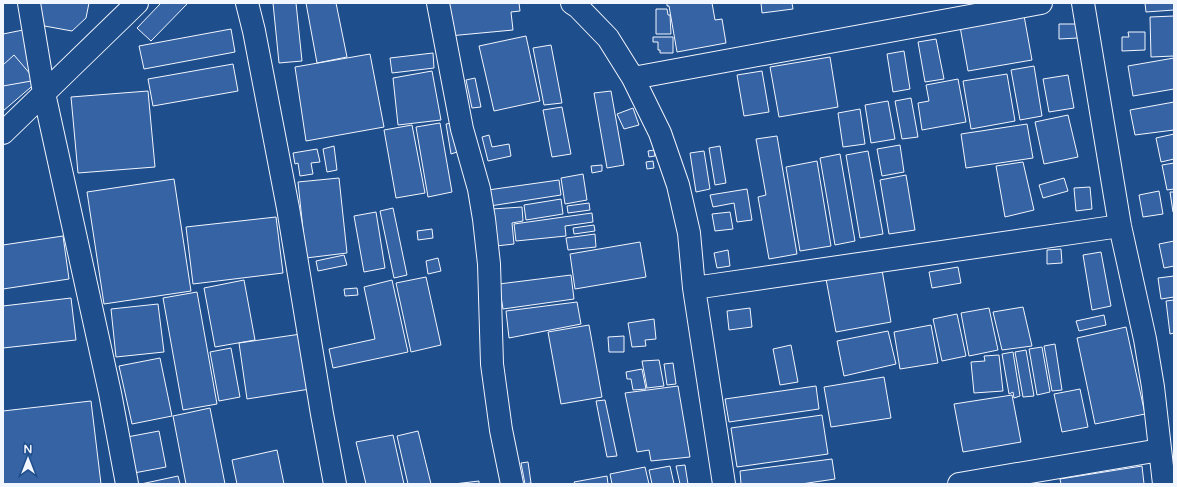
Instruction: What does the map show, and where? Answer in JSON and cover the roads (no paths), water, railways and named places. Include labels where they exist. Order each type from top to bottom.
[{"type":"street","points":[[29,3],[44,93],[110,393],[127,484]]},
{"type":"street","points":[[3,133],[137,3]]},
{"type":"street","points":[[248,3],[288,208],[335,484]]},
{"type":"street","points":[[438,3],[462,129],[479,189],[484,219],[489,264],[492,364],[501,430],[512,484]]},
{"type":"street","points":[[572,3],[578,7],[608,38],[633,78],[660,133],[678,185],[689,233],[694,288],[724,484]]},
{"type":"street","points":[[633,78],[1042,3]]},
{"type":"street","points":[[1083,3],[1120,226],[1145,339],[1153,387],[1164,484]]},
{"type":"street","points":[[694,288],[1120,226]]},
{"type":"street","points":[[959,484],[1160,450]]}]
